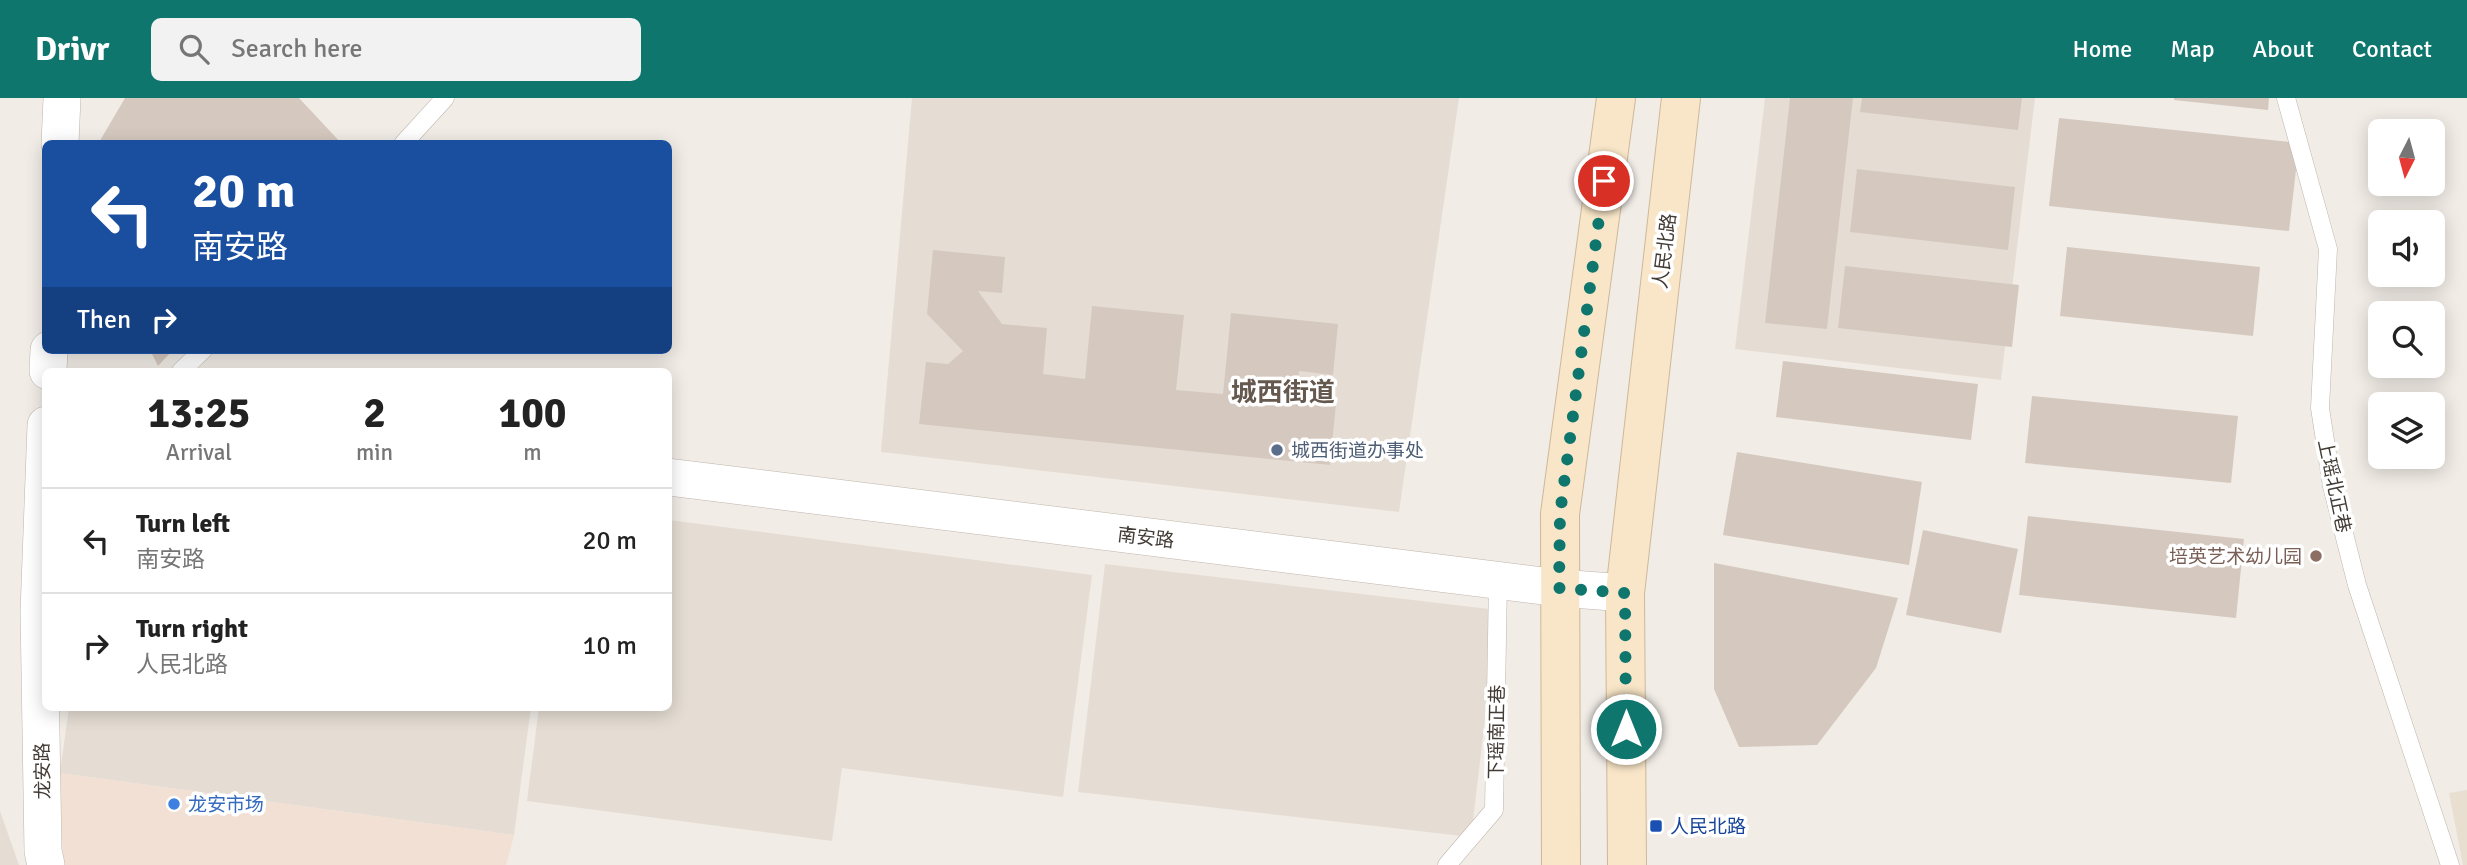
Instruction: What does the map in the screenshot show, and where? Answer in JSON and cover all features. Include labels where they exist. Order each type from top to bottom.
[{"type":"main road","points":[[1560,865],[1560,514],[1616,98]]},
{"type":"main road","name":"人民北路","points":[[1626,865],[1625,593],[1681,98]]},
{"type":"street","points":[[60,140],[62,98]]},
{"type":"street","name":"南安路","points":[[672,478],[1498,581],[1625,593]]},
{"type":"street","name":"龙安路","points":[[42,532],[39,612],[43,851],[46,865]]},
{"type":"lane","points":[[407,140],[445,98]]},
{"type":"lane","name":"上瑶北正巷","points":[[2286,98],[2328,248],[2320,408],[2332,486],[2357,585],[2449,865]]},
{"type":"lane","points":[[184,368],[199,354]]},
{"type":"lane","name":"下瑶南正巷","points":[[1447,865],[1494,810],[1498,581]]},
{"type":"shaded area","points":[[912,98],[1459,98],[1399,512],[881,452]]},
{"type":"shaded area","points":[[1765,98],[2035,98],[2001,380],[1735,349]]},
{"type":"shaded area","points":[[672,520],[1092,575],[1063,797],[842,768],[832,841],[527,801],[538,711],[672,711]]},
{"type":"shaded area","points":[[1105,564],[1498,610],[1471,837],[1078,792]]},
{"type":"shaded area","points":[[68,711],[530,711],[514,835],[60,773]]},
{"type":"shaded area","name":"龙安市场","points":[[60,773],[514,835],[506,865],[63,865]]},
{"type":"shaded area","points":[[2467,790],[2467,865],[2463,865],[2449,793]]},
{"type":"shaded area","points":[[0,811],[19,865],[0,865]]},
{"type":"building","points":[[125,98],[299,98],[338,140],[100,140]]},
{"type":"building","points":[[1790,98],[1853,98],[1827,329],[1765,323]]},
{"type":"building","points":[[1862,98],[2022,98],[2018,130],[1860,112]]},
{"type":"building","points":[[2174,98],[2269,98],[2268,110]]},
{"type":"building","points":[[2059,118],[2299,143],[2289,231],[2049,206]]},
{"type":"building","points":[[1857,169],[2015,187],[2008,250],[1850,232]]},
{"type":"building","points":[[2067,247],[2260,267],[2253,336],[2060,316]]},
{"type":"building","points":[[933,250],[1005,257],[1002,293],[978,291],[1002,324],[1047,328],[1043,374],[1085,379],[1092,306],[1184,315],[1176,390],[1223,394],[1231,313],[1338,324],[1333,375],[1299,371],[1296,400],[1336,404],[1330,465],[919,424],[926,362],[948,364],[963,351],[927,314]]},
{"type":"building","points":[[1845,266],[2019,285],[2012,347],[1838,328]]},
{"type":"building","points":[[152,354],[169,354],[158,366]]},
{"type":"building","points":[[1783,361],[1978,384],[1971,440],[1776,417]]},
{"type":"building","points":[[2032,396],[2238,416],[2231,483],[2025,463]]},
{"type":"building","points":[[1737,452],[1922,482],[1909,565],[1723,535]]},
{"type":"building","points":[[2028,516],[2244,539],[2236,618],[2019,595]]},
{"type":"building","points":[[1923,530],[2018,549],[2001,633],[1906,615]]},
{"type":"building","points":[[1714,563],[1898,598],[1876,668],[1817,745],[1739,747],[1714,689]]},
{"type":"place","name":"城西街道办事处","points":[[1277,450]]},
{"type":"place","name":"培英艺术幼儿园","points":[[2316,556]]},
{"type":"place","name":"龙安市场","points":[[174,804]]},
{"type":"place","name":"人民北路","points":[[1656,826]]},
{"type":"district","name":"城西街道","points":[[1283,392]]},
{"type":"route","points":[[1604,181],[1560,514],[1559,588],[1625,593],[1626,729]]}]
